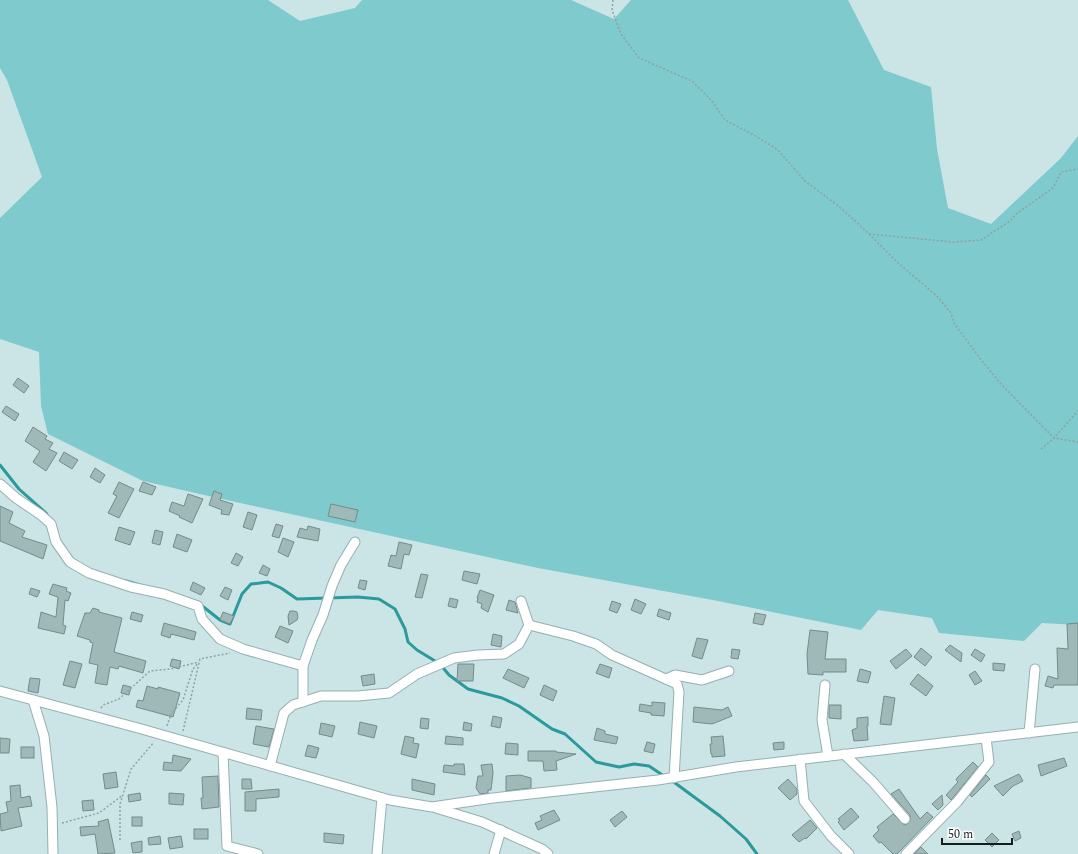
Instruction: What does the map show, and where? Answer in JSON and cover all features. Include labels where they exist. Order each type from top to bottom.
[{"type":"street","points":[[0,484],[51,524],[56,542],[70,562],[89,573],[131,587],[164,594],[198,606],[202,619],[220,639],[247,650],[303,666]]},
{"type":"street","points":[[303,702],[303,666],[323,615],[332,586],[341,565],[355,542]]},
{"type":"street","points":[[270,766],[284,713],[293,705],[321,696],[358,696],[389,693],[417,674],[454,658],[504,654],[519,644],[529,625],[521,600]]},
{"type":"street","points":[[529,625],[573,636],[596,644],[612,655],[677,684],[679,692],[674,778]]},
{"type":"street","points":[[1029,732],[1035,669]]},
{"type":"street","points":[[666,679],[675,674],[702,680],[729,671]]},
{"type":"street","points":[[824,685],[822,720],[828,756]]},
{"type":"street","points":[[0,691],[223,752],[382,798],[432,807],[482,822],[542,849],[548,854]]},
{"type":"street","points":[[32,700],[44,736],[52,807],[53,854]]},
{"type":"street","points":[[432,807],[493,798],[674,778],[736,767],[1078,727]]},
{"type":"street","points":[[906,854],[957,802],[989,762],[986,738]]},
{"type":"street","points":[[223,752],[227,846],[258,854]]},
{"type":"street","points":[[844,754],[873,782],[905,818]]},
{"type":"street","points":[[800,760],[804,801],[831,836],[849,854]]},
{"type":"street","points":[[377,854],[382,798]]},
{"type":"street","points":[[494,854],[500,830]]},
{"type":"path","points":[[613,0],[612,10],[621,34],[639,58],[692,81],[712,100],[725,120],[777,149],[805,180],[837,205],[897,262],[937,296],[951,314],[954,323],[1000,384],[1054,438],[1078,442]]},
{"type":"path","points":[[869,234],[953,242],[981,240],[1010,221],[1016,214],[1053,188],[1061,172],[1078,169]]},
{"type":"path","points":[[1041,449],[1054,438],[1078,411]]},
{"type":"path","points":[[93,716],[103,705],[119,699],[150,672],[170,669],[199,662],[200,660],[247,650]]},
{"type":"path","points":[[120,840],[120,804],[131,769],[161,735],[171,714],[183,700],[193,669],[199,662]]},
{"type":"path","points":[[181,741],[199,662]]},
{"type":"path","points":[[52,826],[99,813],[123,795]]},
{"type":"shaded area","points":[[0,0],[268,0],[300,21],[355,8],[362,0],[571,0],[614,19],[631,0],[848,0],[884,70],[931,87],[937,149],[948,208],[991,224],[1061,158],[1078,136],[1078,625],[1042,623],[1024,641],[939,633],[932,618],[878,610],[861,630],[718,601],[538,568],[143,481],[48,434],[41,406],[39,352],[0,339],[0,218],[42,177],[7,80],[0,68]]},
{"type":"building","points":[[18,378],[29,386],[24,393],[13,385]]},
{"type":"building","points":[[6,406],[19,414],[15,421],[2,412]]},
{"type":"building","points":[[33,427],[47,436],[45,439],[53,443],[49,449],[57,453],[46,471],[33,462],[40,451],[25,441]]},
{"type":"building","points":[[64,452],[78,460],[72,469],[59,461]]},
{"type":"building","points":[[95,468],[105,475],[100,483],[90,477]]},
{"type":"building","points":[[119,482],[134,489],[119,518],[108,513],[117,496],[113,494]]},
{"type":"building","points":[[143,482],[156,487],[152,495],[139,491]]},
{"type":"building","points":[[214,491],[222,494],[220,500],[233,504],[229,515],[221,514],[222,510],[209,505]]},
{"type":"building","points":[[188,494],[203,499],[192,523],[169,511],[172,502],[184,506]]},
{"type":"building","points":[[331,504],[358,510],[355,522],[328,516]]},
{"type":"building","points":[[0,506],[13,512],[9,523],[25,531],[22,537],[47,545],[43,559],[0,541]]},
{"type":"building","points":[[248,512],[257,515],[252,530],[243,527]]},
{"type":"building","points":[[276,524],[283,526],[279,538],[272,536]]},
{"type":"building","points":[[308,526],[320,529],[318,541],[297,537],[300,528],[307,530]]},
{"type":"building","points":[[119,527],[135,532],[130,545],[115,540]]},
{"type":"building","points":[[155,530],[163,532],[160,545],[152,543]]},
{"type":"building","points":[[177,534],[192,540],[187,552],[173,547]]},
{"type":"building","points":[[283,538],[294,542],[288,557],[278,552]]},
{"type":"building","points":[[399,542],[412,545],[409,555],[404,554],[401,569],[388,566],[391,555],[396,556]]},
{"type":"building","points":[[236,553],[243,557],[238,566],[231,563]]},
{"type":"building","points":[[263,565],[270,569],[267,576],[259,573]]},
{"type":"building","points":[[464,571],[480,574],[477,584],[462,580]]},
{"type":"building","points":[[421,574],[428,575],[422,598],[415,597]]},
{"type":"building","points":[[360,580],[367,581],[365,590],[358,588]]},
{"type":"building","points":[[193,582],[205,588],[201,595],[190,590]]},
{"type":"building","points":[[53,584],[67,588],[66,591],[71,593],[68,601],[65,600],[63,625],[66,626],[64,634],[38,628],[41,612],[56,617],[58,597],[49,594]]},
{"type":"building","points":[[225,587],[232,590],[228,600],[220,596]]},
{"type":"building","points":[[31,588],[40,591],[37,597],[29,594]]},
{"type":"building","points":[[480,590],[494,595],[488,612],[481,608],[482,604],[477,602]]},
{"type":"building","points":[[450,598],[458,600],[456,608],[448,606]]},
{"type":"building","points":[[635,599],[646,604],[641,614],[631,610]]},
{"type":"building","points":[[509,600],[515,602],[518,613],[506,610]]},
{"type":"building","points":[[612,601],[621,604],[617,613],[609,610]]},
{"type":"building","points":[[93,608],[99,610],[99,612],[122,618],[114,652],[146,661],[143,673],[119,666],[118,669],[110,667],[107,685],[95,683],[98,665],[89,663],[93,643],[90,642],[90,640],[77,636],[85,613],[90,613]]},
{"type":"building","points":[[659,609],[671,613],[669,620],[657,616]]},
{"type":"building","points":[[290,611],[297,612],[298,617],[297,620],[289,625],[288,616]]},
{"type":"building","points":[[132,612],[143,615],[141,622],[130,619]]},
{"type":"building","points":[[223,612],[234,616],[230,624],[220,620]]},
{"type":"building","points":[[755,613],[766,615],[763,625],[753,623]]},
{"type":"building","points":[[164,623],[196,632],[194,640],[171,634],[170,638],[161,635]]},
{"type":"building","points":[[1078,623],[1078,685],[1054,685],[1053,688],[1045,686],[1048,676],[1058,679],[1057,648],[1068,649],[1067,624]]},
{"type":"building","points":[[280,626],[293,631],[288,643],[275,637]]},
{"type":"building","points":[[810,630],[828,632],[825,659],[846,659],[846,672],[823,672],[823,675],[808,674],[807,654]]},
{"type":"building","points":[[493,634],[502,636],[501,647],[491,645]]},
{"type":"building","points":[[697,638],[708,640],[702,659],[692,656]]},
{"type":"building","points":[[950,645],[962,653],[961,662],[945,650]]},
{"type":"building","points":[[921,648],[932,657],[925,666],[914,657]]},
{"type":"building","points":[[732,649],[740,650],[738,659],[731,658]]},
{"type":"building","points":[[906,649],[912,656],[896,669],[890,661]]},
{"type":"building","points":[[975,649],[985,655],[981,662],[971,655]]},
{"type":"building","points":[[172,659],[181,661],[179,669],[170,666]]},
{"type":"building","points":[[70,661],[82,664],[75,688],[63,685]]},
{"type":"building","points":[[993,663],[1005,664],[1004,671],[993,670]]},
{"type":"building","points":[[458,664],[474,664],[473,681],[457,681]]},
{"type":"building","points":[[600,664],[612,668],[609,678],[596,673]]},
{"type":"building","points":[[508,669],[529,678],[524,688],[503,678]]},
{"type":"building","points":[[860,669],[871,672],[868,683],[857,681]]},
{"type":"building","points":[[975,671],[982,681],[975,685],[969,675]]},
{"type":"building","points":[[374,674],[375,684],[363,686],[361,676]]},
{"type":"building","points":[[918,674],[933,686],[926,696],[910,684]]},
{"type":"building","points":[[30,678],[40,679],[38,693],[28,691]]},
{"type":"building","points":[[123,685],[131,687],[129,695],[121,693]]},
{"type":"building","points":[[544,685],[557,691],[553,701],[540,695]]},
{"type":"building","points":[[147,686],[158,689],[158,687],[180,693],[173,717],[136,707],[138,700],[143,701]]},
{"type":"building","points":[[884,696],[895,698],[891,725],[880,724]]},
{"type":"building","points":[[652,702],[665,703],[664,716],[651,715],[651,713],[639,711],[640,704],[652,706]]},
{"type":"building","points":[[829,705],[841,705],[841,719],[829,718]]},
{"type":"building","points":[[694,707],[722,710],[728,707],[732,716],[712,724],[693,722]]},
{"type":"building","points":[[247,708],[262,710],[261,720],[246,719]]},
{"type":"building","points":[[493,716],[502,718],[500,728],[491,726]]},
{"type":"building","points":[[868,717],[868,740],[854,741],[852,730],[857,728],[857,718]]},
{"type":"building","points":[[421,718],[429,719],[428,729],[420,728]]},
{"type":"building","points":[[360,722],[377,726],[374,738],[358,734]]},
{"type":"building","points":[[464,722],[472,724],[471,731],[463,730]]},
{"type":"building","points":[[321,723],[335,726],[332,737],[319,734]]},
{"type":"building","points":[[256,726],[274,729],[269,747],[253,744]]},
{"type":"building","points":[[597,728],[605,731],[605,734],[618,737],[616,744],[594,740]]},
{"type":"building","points":[[405,736],[414,738],[413,743],[419,744],[416,758],[401,754]]},
{"type":"building","points":[[446,736],[463,738],[463,745],[445,744]]},
{"type":"building","points":[[723,736],[725,756],[712,757],[710,744],[712,744],[711,737]]},
{"type":"building","points":[[0,738],[10,739],[9,753],[0,753]]},
{"type":"building","points":[[647,742],[655,744],[653,753],[644,751]]},
{"type":"building","points":[[784,742],[784,749],[774,750],[773,743]]},
{"type":"building","points":[[506,743],[518,744],[518,755],[505,754]]},
{"type":"building","points":[[308,745],[319,748],[316,758],[305,756]]},
{"type":"building","points":[[21,747],[34,747],[34,758],[21,758]]},
{"type":"building","points":[[528,751],[556,751],[576,754],[556,761],[557,770],[544,771],[543,761],[528,761]]},
{"type":"building","points":[[173,755],[191,759],[181,771],[163,770],[164,762],[172,763]]},
{"type":"building","points":[[1064,758],[1067,766],[1041,776],[1038,765]]},
{"type":"building","points":[[973,762],[978,767],[951,800],[946,795],[958,782],[956,780],[957,778]]},
{"type":"building","points":[[454,764],[464,764],[465,775],[443,772],[444,765],[454,766]]},
{"type":"building","points":[[492,764],[493,773],[491,790],[488,790],[488,793],[480,794],[476,788],[478,776],[483,776],[481,765]]},
{"type":"building","points":[[116,772],[118,787],[105,789],[103,774]]},
{"type":"building","points":[[1019,774],[1023,781],[1013,786],[1003,796],[994,786]]},
{"type":"building","points":[[520,775],[531,778],[531,788],[506,791],[506,776]]},
{"type":"building","points":[[986,775],[990,779],[972,797],[970,795]]},
{"type":"building","points":[[218,776],[219,807],[202,809],[202,777]]},
{"type":"building","points":[[242,779],[251,779],[252,789],[242,789]]},
{"type":"building","points":[[412,779],[435,784],[434,795],[412,790]]},
{"type":"building","points":[[788,779],[797,789],[797,794],[790,800],[778,788]]},
{"type":"building","points":[[20,785],[21,798],[30,796],[32,806],[18,808],[22,826],[1,831],[0,814],[8,812],[6,802],[11,801],[10,786]]},
{"type":"building","points":[[279,789],[279,797],[256,799],[256,811],[245,811],[245,792]]},
{"type":"building","points":[[899,789],[920,819],[927,812],[933,817],[897,854],[893,854],[873,836],[879,830],[877,827],[893,814],[903,824],[906,825],[910,821],[910,815],[891,794]]},
{"type":"building","points":[[140,793],[141,800],[129,802],[128,795]]},
{"type":"building","points":[[169,793],[184,794],[183,805],[169,804]]},
{"type":"building","points":[[942,795],[943,805],[938,810],[932,804]]},
{"type":"building","points":[[93,800],[94,810],[83,811],[82,801]]},
{"type":"building","points":[[851,808],[859,817],[844,830],[838,822],[840,820],[838,819]]},
{"type":"building","points":[[554,810],[560,820],[538,830],[535,823],[542,820],[540,816]]},
{"type":"building","points":[[622,811],[627,817],[615,827],[610,820]]},
{"type":"building","points":[[132,817],[142,817],[142,826],[132,826]]},
{"type":"building","points":[[108,819],[115,853],[98,854],[95,834],[81,836],[80,827],[99,826],[98,822]]},
{"type":"building","points":[[810,820],[817,828],[806,839],[805,838],[799,842],[792,835]]},
{"type":"building","points":[[194,829],[208,829],[208,839],[194,839]]},
{"type":"building","points":[[1019,831],[1021,838],[1015,841],[1012,834]]},
{"type":"building","points":[[324,833],[344,835],[343,844],[324,842]]},
{"type":"building","points":[[992,833],[999,840],[992,847],[985,840]]},
{"type":"building","points":[[160,836],[161,844],[149,845],[148,838]]},
{"type":"building","points":[[181,836],[183,847],[170,849],[168,838]]},
{"type":"building","points":[[142,841],[142,852],[133,853],[131,843]]},
{"type":"building","points":[[921,847],[928,854],[914,854]]},
{"type":"waterway","points":[[0,465],[19,489],[46,513],[48,517]]},
{"type":"waterway","points":[[126,581],[140,585]]},
{"type":"waterway","points":[[201,605],[220,620],[230,624],[242,594],[251,584],[268,582],[281,588],[297,599],[358,597],[379,599],[395,609],[405,629],[408,642],[417,650],[440,664],[449,675],[468,689],[502,698],[519,706],[552,729],[565,734],[596,762],[619,767],[634,764],[649,766],[664,776]]},
{"type":"waterway","points":[[671,780],[720,816],[746,839],[757,854]]}]
